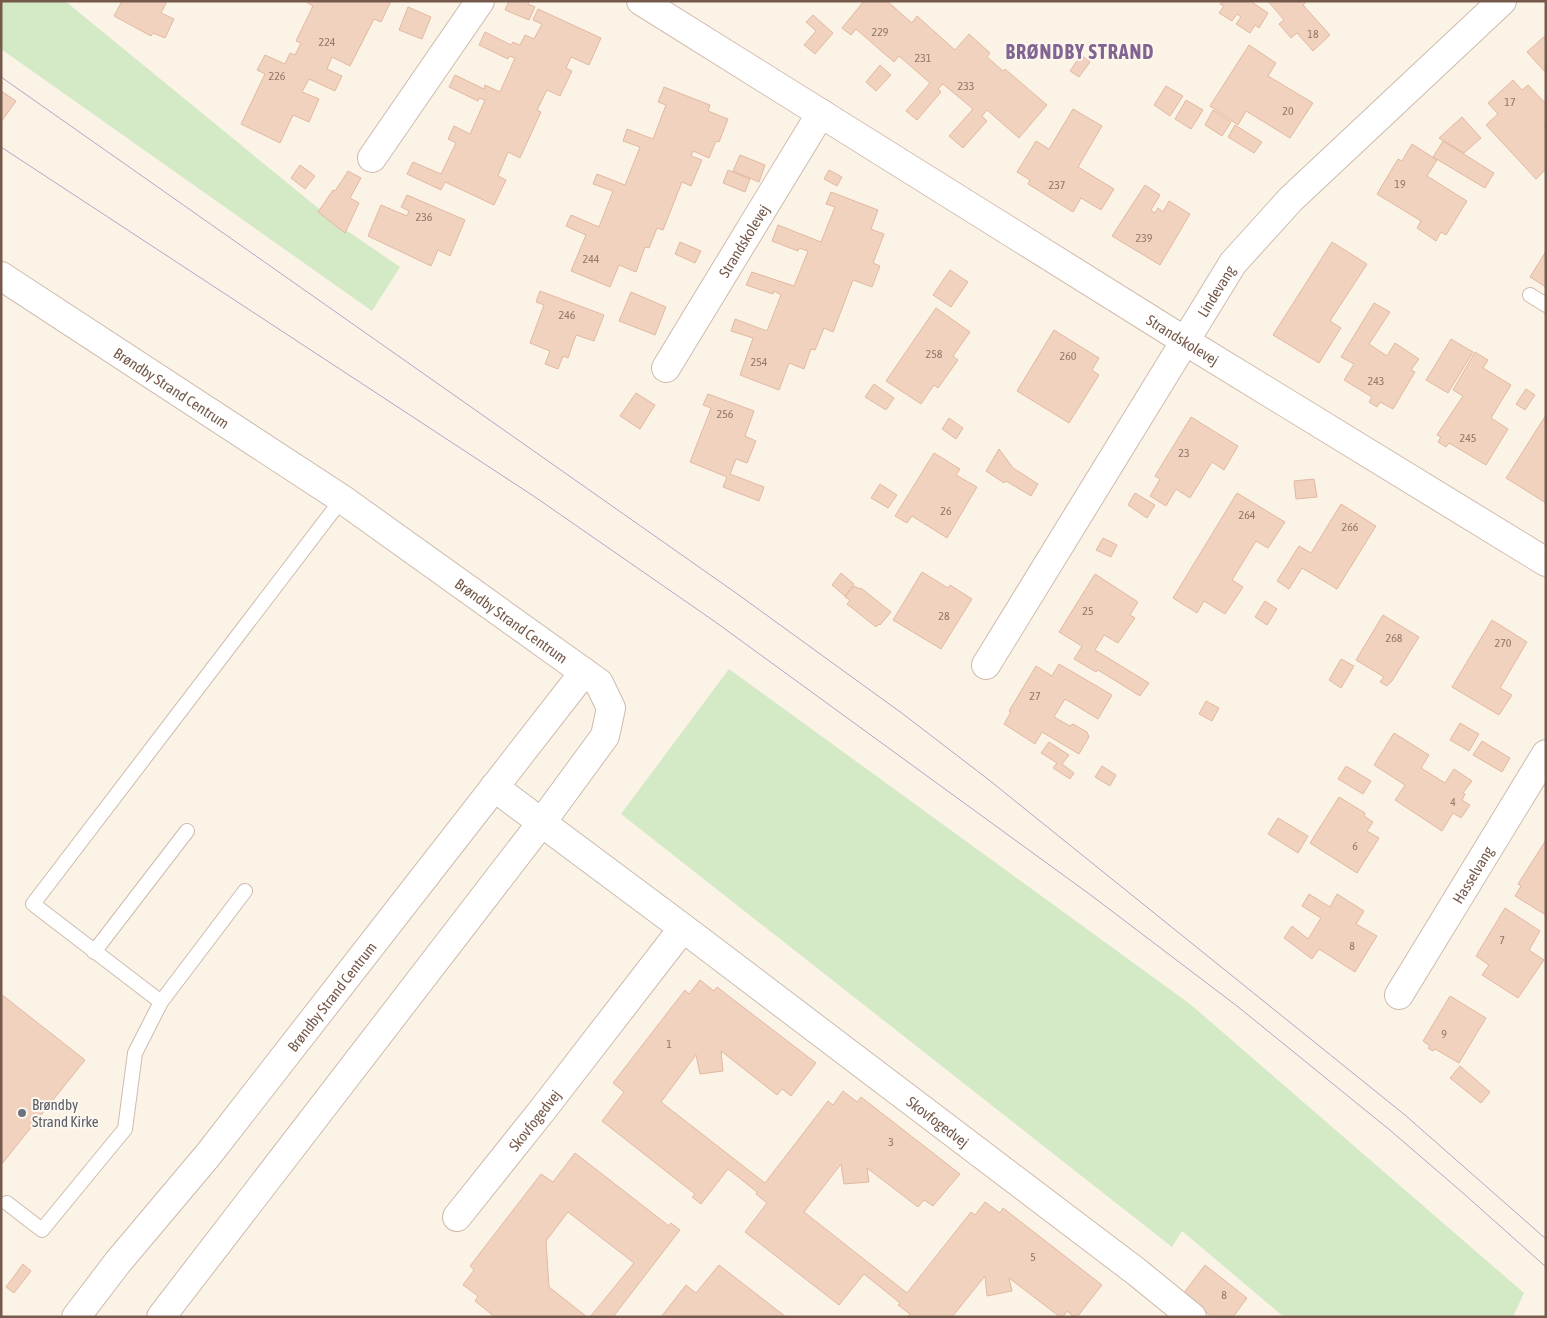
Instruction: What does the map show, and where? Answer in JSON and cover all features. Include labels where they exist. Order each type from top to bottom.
[{"type":"street","points":[[372,158],[480,1]]},
{"type":"street","name":"Strandskolevej","points":[[641,1],[1185,341],[1546,562]]},
{"type":"street","name":"Lindevang","points":[[986,665],[1233,263],[1291,199],[1502,1]]},
{"type":"street","name":"Strandskolevej","points":[[666,368],[821,113]]},
{"type":"street","name":"Brøndby Strand Centrum","points":[[1,276],[342,499],[599,683],[611,708],[605,736],[542,822],[161,1317]]},
{"type":"street","name":"Brøndby Strand Centrum","points":[[76,1317],[118,1262],[208,1155],[584,672]]},
{"type":"street","name":"Hasselvang","points":[[1399,995],[1546,754]]},
{"type":"street","name":"Skovfogedvej","points":[[494,787],[684,928],[1138,1273],[1192,1317]]},
{"type":"street","name":"Skovfogedvej","points":[[457,1217],[684,928]]},
{"type":"lane","points":[[1530,295],[1546,304]]},
{"type":"lane","points":[[160,1002],[33,904],[342,499]]},
{"type":"lane","points":[[94,952],[187,831]]},
{"type":"lane","points":[[7,1203],[42,1230],[125,1129],[135,1053],[160,1002],[245,891]]},
{"type":"green space","points":[[1,1],[65,1],[340,226],[400,267],[372,311],[1,49]]},
{"type":"green space","points":[[729,669],[1190,1004],[1524,1293],[1513,1317],[1284,1317],[1182,1231],[1172,1247],[621,814]]},
{"type":"building","points":[[122,1],[167,1],[161,13],[174,19],[165,38],[153,33],[151,36],[114,16]]},
{"type":"building","points":[[305,1],[391,1],[381,22],[374,19],[350,66],[332,57],[327,69],[342,76],[335,91],[309,79],[302,92],[319,99],[309,122],[293,115],[280,143],[241,124],[265,74],[257,70],[265,55],[285,64],[290,53],[295,55],[301,43],[296,41],[313,6]]},
{"type":"building","points":[[509,1],[529,1],[528,4],[535,7],[529,20],[505,10]]},
{"type":"building","points":[[864,1],[887,1],[912,23],[917,16],[955,50],[969,34],[990,53],[987,57],[1003,71],[1005,69],[1047,105],[1019,138],[987,110],[982,116],[987,121],[963,148],[949,136],[973,109],[943,84],[938,89],[941,92],[917,120],[906,111],[930,83],[899,56],[894,62],[856,29],[851,35],[842,28]]},
{"type":"building","points":[[1222,1],[1254,1],[1253,3],[1268,13],[1259,28],[1255,25],[1250,33],[1236,24],[1241,17],[1237,14],[1232,21],[1219,13],[1224,6],[1220,4]]},
{"type":"building","points":[[1268,1],[1307,1],[1303,5],[1330,35],[1313,51],[1297,33],[1291,38],[1279,24],[1284,20]]},
{"type":"building","points":[[408,7],[431,17],[422,39],[399,30]]},
{"type":"building","points":[[538,9],[601,38],[589,65],[571,57],[566,68],[572,71],[560,96],[547,90],[537,110],[541,112],[520,158],[508,152],[498,176],[506,180],[494,205],[445,182],[441,190],[407,174],[413,162],[441,174],[456,143],[448,139],[454,126],[470,134],[485,100],[479,98],[478,101],[449,87],[455,75],[484,89],[485,85],[500,92],[515,58],[509,56],[508,59],[479,45],[485,32],[511,45],[513,42],[520,45],[525,35],[534,39],[542,24],[533,20]]},
{"type":"building","points":[[813,15],[833,33],[815,54],[804,45],[816,31],[806,22]]},
{"type":"building","points":[[1546,35],[1546,73],[1527,52]]},
{"type":"building","points":[[1249,45],[1276,63],[1268,76],[1313,103],[1290,138],[1246,111],[1238,125],[1210,106]]},
{"type":"building","points":[[1081,55],[1090,62],[1079,77],[1070,71]]},
{"type":"building","points":[[880,65],[891,75],[876,91],[866,82]]},
{"type":"building","points":[[1513,80],[1522,90],[1528,85],[1546,104],[1546,125],[1544,126],[1546,129],[1546,169],[1536,179],[1486,125],[1498,114],[1488,103]]},
{"type":"building","points":[[1166,86],[1183,96],[1170,116],[1154,105]]},
{"type":"building","points":[[664,87],[710,105],[708,111],[728,119],[719,142],[716,141],[709,158],[693,151],[691,156],[702,160],[691,186],[682,182],[663,230],[657,228],[649,248],[645,247],[636,272],[619,265],[610,287],[571,271],[586,235],[566,226],[571,215],[599,227],[613,191],[593,184],[597,174],[625,185],[640,147],[623,141],[627,129],[653,139],[666,105],[658,102]]},
{"type":"building","points":[[1,91],[16,101],[1,122]]},
{"type":"building","points":[[1186,100],[1203,110],[1191,129],[1175,119]]},
{"type":"building","points":[[1073,109],[1102,126],[1078,167],[1114,189],[1101,210],[1081,198],[1073,212],[1028,184],[1030,180],[1017,172],[1036,141],[1049,149]]},
{"type":"building","points":[[1213,110],[1231,122],[1222,136],[1205,125]]},
{"type":"building","points":[[1462,117],[1481,138],[1464,153],[1439,138]]},
{"type":"building","points":[[1235,125],[1262,142],[1254,153],[1228,137]]},
{"type":"building","points":[[1443,141],[1494,173],[1485,188],[1433,157]]},
{"type":"building","points":[[1412,144],[1437,160],[1427,176],[1467,201],[1446,235],[1441,232],[1436,241],[1417,228],[1421,221],[1377,194],[1398,159],[1402,161]]},
{"type":"building","points":[[740,155],[765,165],[759,182],[733,171]]},
{"type":"building","points":[[300,165],[315,176],[305,189],[291,178]]},
{"type":"building","points":[[728,170],[750,179],[745,192],[723,183]]},
{"type":"building","points":[[829,170],[842,177],[837,186],[824,179]]},
{"type":"building","points":[[348,171],[361,178],[350,198],[359,203],[345,233],[318,212]]},
{"type":"building","points":[[1145,185],[1160,195],[1151,210],[1155,213],[1158,208],[1163,212],[1169,201],[1190,214],[1160,265],[1112,236]]},
{"type":"building","points":[[831,192],[878,210],[871,229],[884,234],[873,263],[880,266],[872,287],[853,280],[833,332],[824,328],[815,350],[811,349],[804,369],[789,363],[779,390],[740,375],[753,338],[731,331],[735,319],[767,331],[781,295],[774,291],[773,294],[746,285],[752,272],[794,286],[808,251],[799,248],[798,251],[772,241],[778,225],[821,242],[835,207],[826,204]]},
{"type":"building","points":[[407,195],[465,220],[450,256],[438,250],[431,266],[368,236],[381,205],[407,216],[409,211],[401,207]]},
{"type":"building","points":[[680,242],[701,251],[695,263],[675,254]]},
{"type":"building","points":[[1332,242],[1367,264],[1330,321],[1341,328],[1319,363],[1273,335]]},
{"type":"building","points":[[1546,251],[1546,287],[1530,277]]},
{"type":"building","points":[[950,270],[968,282],[951,307],[933,295]]},
{"type":"building","points":[[540,291],[604,315],[594,341],[576,335],[568,358],[563,356],[558,369],[545,364],[550,351],[530,343],[544,305],[536,302]]},
{"type":"building","points":[[631,292],[666,307],[655,335],[619,321]]},
{"type":"building","points":[[1374,303],[1390,312],[1369,344],[1387,356],[1395,343],[1419,359],[1411,370],[1415,372],[1393,409],[1380,402],[1377,407],[1369,402],[1372,397],[1344,380],[1354,364],[1341,357]]},
{"type":"building","points":[[936,308],[970,332],[953,356],[958,360],[938,388],[934,385],[921,404],[886,381]]},
{"type":"building","points":[[1054,330],[1099,358],[1092,370],[1099,375],[1069,423],[1017,391]]},
{"type":"building","points":[[1451,339],[1473,352],[1448,393],[1426,380]]},
{"type":"building","points":[[1475,352],[1488,360],[1483,368],[1511,385],[1491,418],[1508,429],[1486,465],[1449,443],[1446,447],[1438,442],[1441,437],[1437,435],[1463,396],[1453,390]]},
{"type":"building","points":[[874,384],[894,398],[886,410],[865,397]]},
{"type":"building","points":[[1526,389],[1535,395],[1525,410],[1516,404]]},
{"type":"building","points":[[636,393],[655,405],[640,429],[620,416]]},
{"type":"building","points":[[708,394],[754,411],[745,436],[756,441],[747,463],[736,459],[730,474],[764,487],[759,501],[723,487],[727,477],[690,462],[711,408],[703,405]]},
{"type":"building","points":[[1546,415],[1546,503],[1506,478]]},
{"type":"building","points":[[1191,417],[1238,446],[1224,470],[1212,462],[1190,498],[1176,489],[1166,506],[1150,496],[1160,479],[1155,476]]},
{"type":"building","points":[[949,418],[963,428],[956,439],[942,429]]},
{"type":"building","points":[[999,449],[1013,468],[1038,484],[1031,496],[1006,481],[1004,483],[986,471]]},
{"type":"building","points":[[934,453],[960,469],[956,475],[977,487],[947,538],[912,516],[907,523],[895,516]]},
{"type":"building","points":[[1314,479],[1317,497],[1296,499],[1294,481]]},
{"type":"building","points":[[880,484],[897,495],[888,508],[871,498]]},
{"type":"building","points":[[1135,493],[1155,505],[1147,518],[1128,505]]},
{"type":"building","points":[[1237,493],[1285,522],[1268,548],[1256,541],[1232,580],[1243,587],[1225,614],[1204,601],[1197,613],[1173,598]]},
{"type":"building","points":[[1341,504],[1376,526],[1337,589],[1302,568],[1289,589],[1277,581],[1299,546],[1311,553]]},
{"type":"building","points":[[1103,538],[1117,545],[1111,557],[1096,550]]},
{"type":"building","points":[[922,572],[948,588],[950,585],[972,599],[941,649],[893,620]]},
{"type":"building","points":[[841,573],[854,584],[845,596],[832,585]]},
{"type":"building","points":[[1095,574],[1138,602],[1130,615],[1135,618],[1118,643],[1104,635],[1095,650],[1149,683],[1140,696],[1098,670],[1096,672],[1074,659],[1082,646],[1059,632]]},
{"type":"building","points":[[854,586],[861,588],[891,612],[880,625],[876,627],[847,604],[850,600],[845,597]]},
{"type":"building","points":[[1265,601],[1277,609],[1267,625],[1255,617]]},
{"type":"building","points":[[1383,615],[1419,637],[1387,686],[1380,682],[1384,677],[1356,660]]},
{"type":"building","points":[[1492,620],[1527,642],[1500,688],[1512,695],[1499,715],[1452,687]]},
{"type":"building","points":[[1341,659],[1354,666],[1341,688],[1329,680]]},
{"type":"building","points":[[1059,664],[1112,695],[1098,719],[1065,699],[1054,717],[1070,726],[1073,724],[1087,732],[1089,737],[1079,754],[1042,732],[1035,744],[1004,724],[1011,712],[1009,711],[1036,666],[1052,676]]},
{"type":"building","points":[[1206,701],[1219,708],[1212,721],[1199,714]]},
{"type":"building","points":[[1460,723],[1479,734],[1469,751],[1450,740]]},
{"type":"building","points":[[1394,733],[1429,755],[1421,768],[1445,783],[1454,769],[1472,781],[1463,793],[1465,794],[1462,800],[1470,805],[1461,818],[1453,813],[1442,831],[1395,800],[1405,785],[1374,765]]},
{"type":"building","points":[[1482,741],[1510,758],[1502,772],[1473,755]]},
{"type":"building","points":[[1049,742],[1069,755],[1062,764],[1074,773],[1070,779],[1053,768],[1057,763],[1041,753]]},
{"type":"building","points":[[1102,766],[1116,775],[1110,786],[1095,777]]},
{"type":"building","points":[[1346,766],[1371,781],[1363,794],[1338,779]]},
{"type":"building","points":[[1339,797],[1365,813],[1364,816],[1373,822],[1367,831],[1379,838],[1357,873],[1310,843]]},
{"type":"building","points":[[1278,818],[1308,836],[1298,853],[1268,834]]},
{"type":"building","points":[[1546,840],[1546,915],[1515,896],[1521,886],[1518,884]]},
{"type":"building","points":[[1309,894],[1330,907],[1337,894],[1364,911],[1356,924],[1377,936],[1355,972],[1319,949],[1312,959],[1284,938],[1292,926],[1308,939],[1321,918],[1302,906]]},
{"type":"building","points":[[1505,908],[1540,931],[1529,950],[1544,960],[1518,998],[1482,975],[1489,965],[1476,956]]},
{"type":"building","points":[[700,980],[714,991],[717,987],[816,1063],[791,1096],[782,1089],[777,1095],[721,1051],[723,1071],[700,1074],[696,1055],[661,1102],[765,1183],[828,1101],[833,1105],[843,1091],[857,1102],[861,1097],[960,1174],[933,1206],[924,1200],[918,1207],[867,1168],[869,1182],[844,1184],[841,1164],[804,1212],[907,1293],[971,1212],[975,1215],[985,1202],[1000,1213],[1003,1208],[1102,1285],[1077,1317],[1074,1317],[1067,1311],[1063,1317],[1060,1317],[1009,1278],[1012,1291],[987,1296],[985,1276],[952,1317],[908,1317],[910,1314],[898,1305],[900,1303],[864,1274],[839,1305],[745,1232],[767,1203],[756,1194],[757,1192],[728,1169],[701,1204],[692,1197],[695,1194],[602,1121],[624,1092],[613,1083],[685,990],[689,994]]},
{"type":"building","name":"Brøndby Strand Kirke","points":[[1,994],[85,1060],[1,1165]]},
{"type":"building","points":[[1450,996],[1486,1018],[1459,1063],[1435,1049],[1433,1051],[1428,1048],[1430,1046],[1423,1041]]},
{"type":"building","points":[[1460,1066],[1490,1092],[1481,1103],[1450,1078]]},
{"type":"building","points":[[575,1153],[669,1226],[671,1223],[680,1230],[613,1317],[590,1317],[634,1263],[568,1212],[546,1241],[549,1287],[587,1317],[495,1317],[475,1301],[478,1296],[463,1285],[474,1270],[470,1266],[541,1174],[553,1182]]},
{"type":"building","points":[[23,1264],[31,1271],[14,1293],[6,1287]]},
{"type":"building","points":[[719,1265],[786,1317],[661,1317],[686,1285],[696,1293]]},
{"type":"building","points":[[1205,1265],[1247,1298],[1233,1317],[1212,1317],[1183,1294]]},
{"type":"tram line","points":[[1,77],[736,593],[903,714],[989,780],[1405,1115],[1546,1239]]},
{"type":"tram line","points":[[1,147],[535,497],[714,621],[1092,896],[1237,1006],[1391,1131],[1546,1267]]},
{"type":"place","name":"Brøndby Strand Kirke","points":[[22,1113]]},
{"type":"district","name":"BRØNDBY STRAND","points":[[1080,51]]}]
